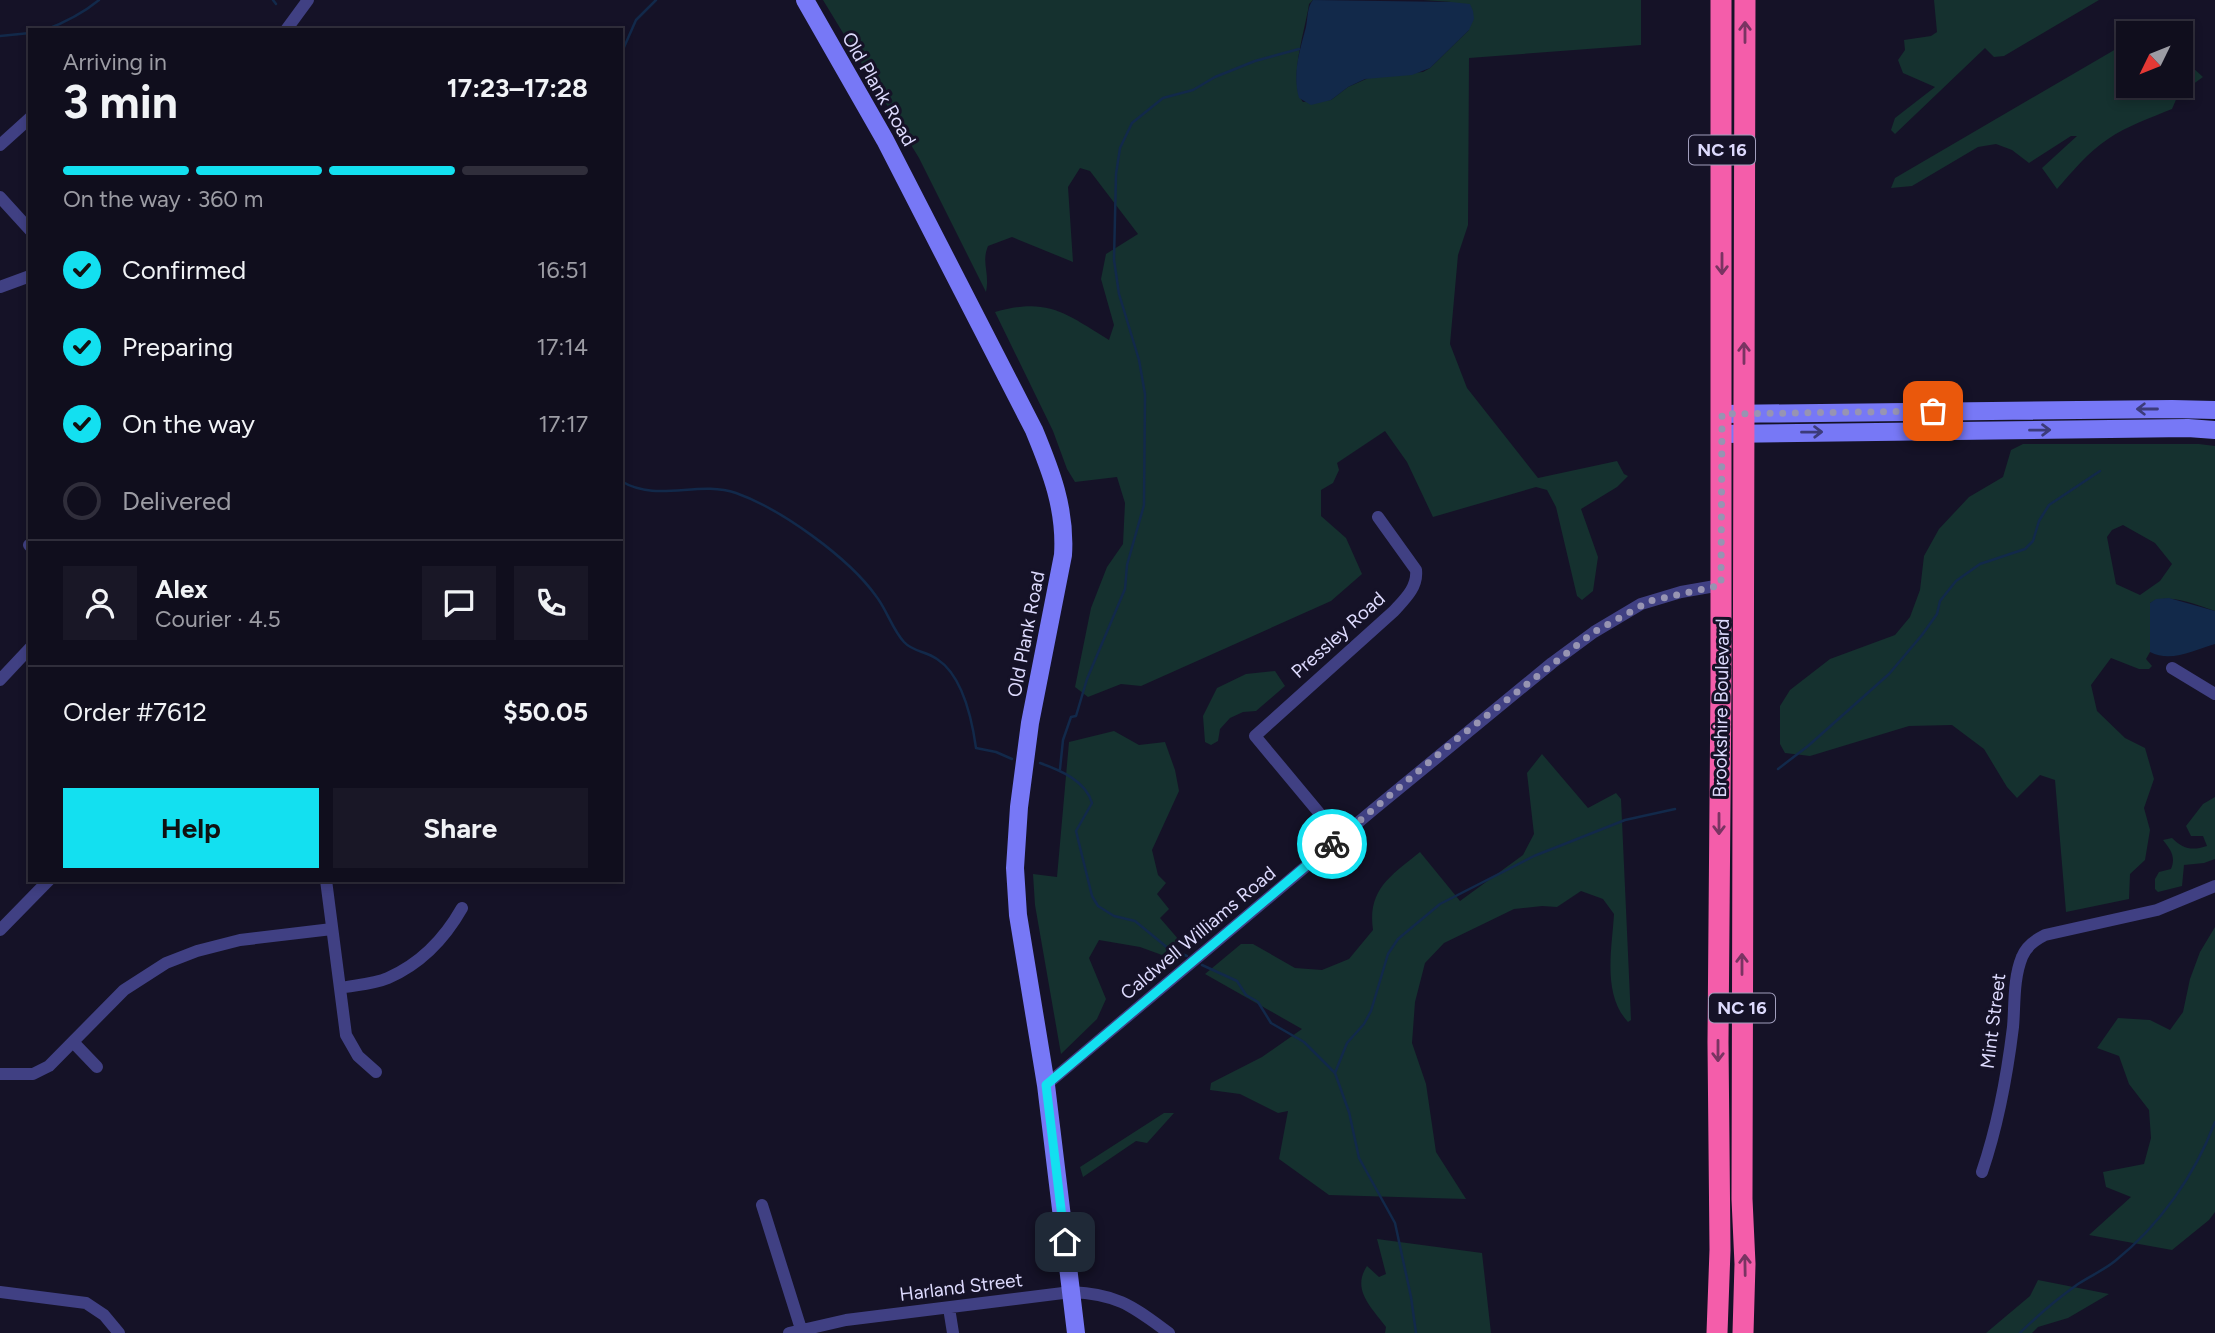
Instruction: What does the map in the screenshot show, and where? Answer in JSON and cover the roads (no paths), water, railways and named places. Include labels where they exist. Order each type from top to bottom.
[{"type":"highway","name":"Brookshire Boulevard","points":[[1717,1333],[1720,1250],[1718,1042],[1722,0]]},
{"type":"highway","points":[[1722,0],[1729,50],[1732,129],[1734,140],[1745,149]]},
{"type":"highway","name":"Brookshire Boulevard","points":[[1743,1333],[1745,0]]},
{"type":"highway","points":[[1722,149],[1733,159],[1737,234],[1744,272]]},
{"type":"highway","points":[[1722,485],[1731,510],[1731,566],[1737,573],[1744,574]]},
{"type":"highway","points":[[1721,585],[1729,597],[1729,655],[1743,750]]},
{"type":"street","points":[[287,28],[308,0]]},
{"type":"street","name":"Old Plank Road","points":[[805,0],[885,140],[938,241],[1034,430],[1059,498],[1064,527],[1063,555],[1030,723],[1019,807],[1015,868],[1018,915],[1046,1085],[1076,1333]]},
{"type":"street","points":[[0,145],[28,120]]},
{"type":"street","points":[[0,197],[28,228]]},
{"type":"street","points":[[0,287],[28,277]]},
{"type":"street","points":[[1744,424],[2172,409],[2215,411]]},
{"type":"street","points":[[1722,424],[2215,430]]},
{"type":"street","name":"Pressley Road","points":[[1340,838],[1255,736],[1394,611],[1413,589],[1416,570],[1378,517]]},
{"type":"street","name":"Caldwell Williams Road","points":[[1046,1085],[1453,742],[1594,632],[1650,601],[1721,585]]},
{"type":"street","points":[[0,680],[28,650]]},
{"type":"street","points":[[2172,668],[2215,694]]},
{"type":"street","points":[[0,930],[47,882]]},
{"type":"street","points":[[326,882],[346,1035],[358,1056],[376,1072]]},
{"type":"street","name":"Mint Street","points":[[1982,1172],[2003,1092],[2017,973],[2021,958],[2029,945],[2045,935],[2157,910],[2215,886]]},
{"type":"street","points":[[340,988],[386,979],[419,961],[451,928],[462,908]]},
{"type":"street","points":[[0,1074],[33,1074],[49,1066],[124,990],[166,962],[240,940],[332,929]]},
{"type":"street","points":[[73,1042],[97,1067]]},
{"type":"street","points":[[762,1205],[795,1331]]},
{"type":"street","points":[[0,1292],[86,1303],[104,1315],[119,1333]]},
{"type":"street","name":"Harland Street","points":[[795,1331],[837,1321],[1071,1292],[1098,1293],[1116,1298],[1140,1311],[1169,1333]]},
{"type":"street","points":[[949,1308],[953,1333]]},
{"type":"water","points":[[1313,0],[1470,4],[1474,19],[1469,30],[1430,68],[1412,75],[1365,79],[1348,87],[1331,100],[1311,105],[1299,98],[1296,80],[1299,53]]},
{"type":"water","points":[[2169,598],[2215,611],[2215,644],[2174,656],[2150,652],[2150,603],[2156,599]]},
{"type":"waterway","points":[[49,28],[74,17],[99,0]]},
{"type":"waterway","points":[[273,0],[276,4]]},
{"type":"waterway","points":[[623,49],[636,20],[656,0]]},
{"type":"waterway","points":[[0,36],[28,33]]},
{"type":"waterway","points":[[1060,769],[1063,740],[1071,717],[1076,716],[1087,679],[1125,589],[1127,565],[1144,505],[1145,394],[1139,360],[1119,294],[1114,260],[1116,174],[1120,148],[1132,123],[1163,98],[1193,90],[1215,77],[1255,61],[1299,49]]},
{"type":"waterway","points":[[1778,769],[1889,674],[1922,635],[1937,614],[1940,601],[1956,581],[1980,564],[2025,549],[2033,541],[2039,521],[2049,505],[2100,471]]},
{"type":"waterway","points":[[623,482],[649,490],[707,489],[736,493],[793,522],[831,550],[864,581],[880,601],[904,642],[911,648],[937,659],[954,676],[969,712],[976,748],[1012,759]]},
{"type":"waterway","points":[[1040,763],[1071,777],[1089,795],[1092,803],[1076,831],[1092,896],[1098,906],[1114,916],[1135,921],[1169,949],[1187,956]]},
{"type":"waterway","points":[[1335,1073],[1347,1043],[1364,1024],[1371,1011],[1388,954],[1398,939],[1440,904],[1534,856],[1625,820],[1675,809]]},
{"type":"waterway","points":[[1202,965],[1237,981],[1246,995],[1258,1002],[1271,1023],[1304,1042],[1335,1073],[1349,1112],[1359,1158],[1395,1223],[1416,1333]]},
{"type":"waterway","points":[[2020,1333],[2070,1290],[2115,1261],[2147,1232],[2186,1180],[2215,1122]]}]
